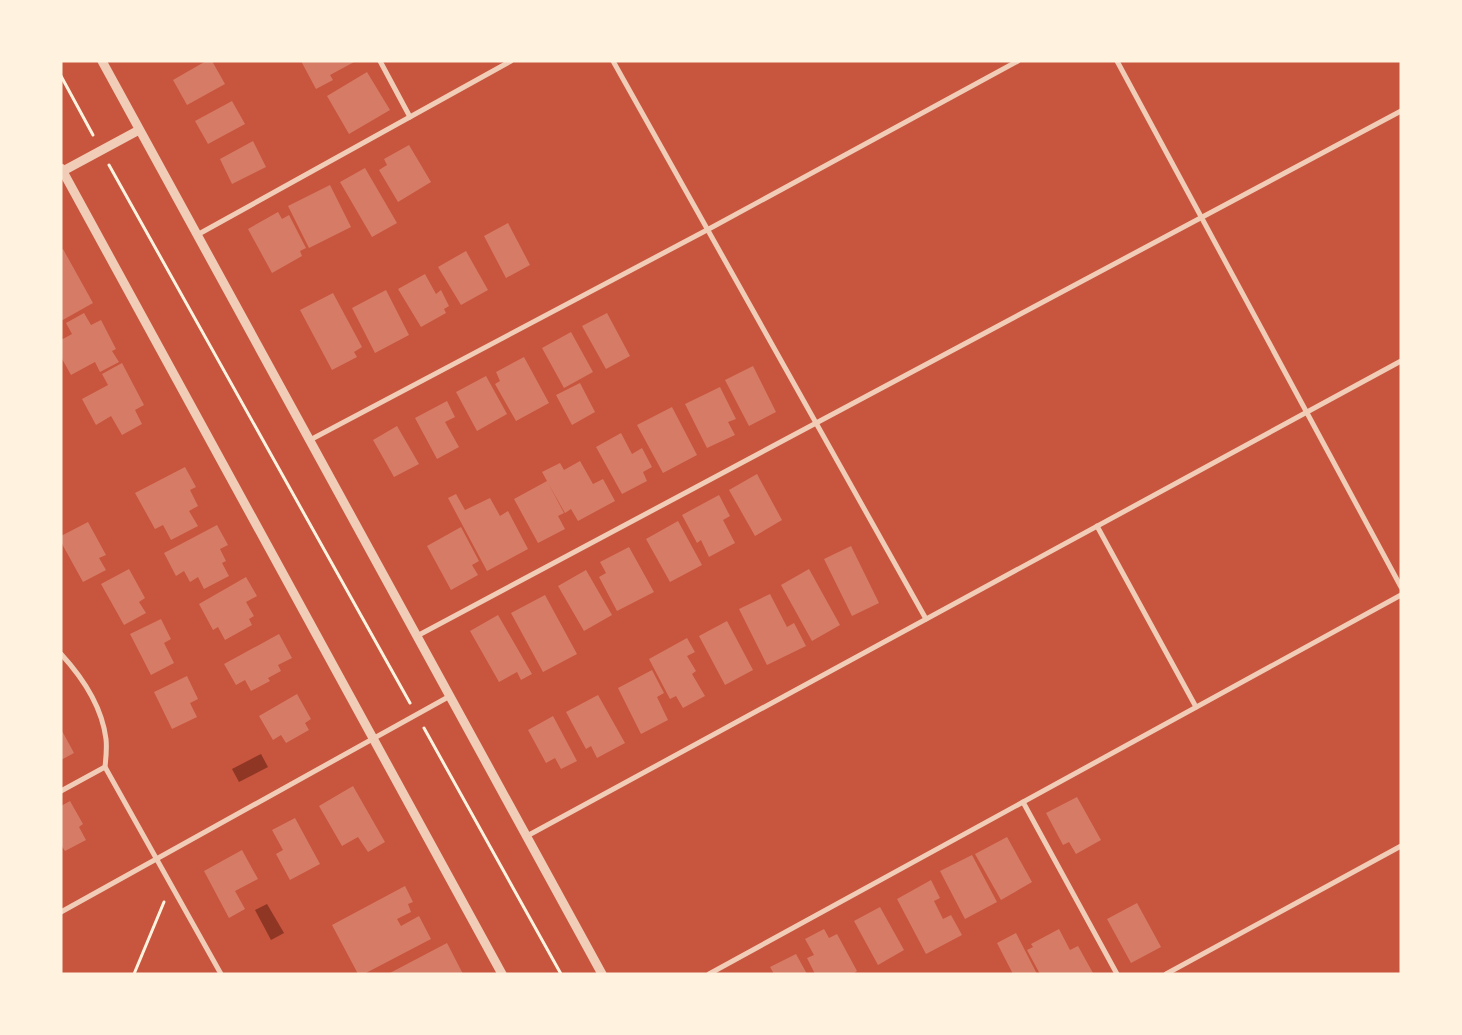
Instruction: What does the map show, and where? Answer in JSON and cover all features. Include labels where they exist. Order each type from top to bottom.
[{"type":"street","points":[[102,61],[602,974]]},
{"type":"street","points":[[380,61],[410,117]]},
{"type":"street","points":[[197,236],[511,61]]},
{"type":"street","points":[[613,61],[926,619]]},
{"type":"street","points":[[310,440],[708,230],[1018,61]]},
{"type":"street","points":[[1117,61],[1401,587]]},
{"type":"street","points":[[417,636],[1401,111]]},
{"type":"street","points":[[139,130],[62,170],[502,974]]},
{"type":"street","points":[[527,836],[1401,361]]},
{"type":"street","points":[[1097,526],[1196,707]]},
{"type":"street","points":[[709,974],[1401,596]]},
{"type":"street","points":[[61,654],[81,677],[99,709],[106,740],[105,767],[221,974]]},
{"type":"street","points":[[61,912],[450,696]]},
{"type":"street","points":[[61,791],[105,767]]},
{"type":"street","points":[[1023,802],[1117,974]]},
{"type":"street","points":[[1166,974],[1401,846]]},
{"type":"path","points":[[61,76],[561,974]]},
{"type":"path","points":[[134,974],[171,885]]},
{"type":"shaded area","points":[[261,754],[268,767],[239,782],[232,769]]},
{"type":"shaded area","points":[[267,904],[284,933],[271,940],[255,910]]},
{"type":"building","points":[[206,61],[212,61],[225,84],[187,105],[173,80]]},
{"type":"building","points":[[301,61],[356,61],[330,75],[333,80],[316,89]]},
{"type":"building","points":[[367,72],[390,110],[349,134],[327,96]]},
{"type":"building","points":[[232,101],[245,124],[208,144],[195,121]]},
{"type":"building","points":[[253,141],[266,167],[232,184],[220,159]]},
{"type":"building","points":[[409,145],[431,182],[398,202],[379,170],[387,165],[384,159]]},
{"type":"building","points":[[365,168],[397,223],[372,237],[340,182]]},
{"type":"building","points":[[330,185],[351,227],[309,248],[288,206]]},
{"type":"building","points":[[278,212],[282,219],[289,215],[306,248],[300,251],[302,256],[272,273],[248,229]]},
{"type":"building","points":[[508,223],[530,265],[506,278],[484,236]]},
{"type":"building","points":[[63,249],[93,303],[61,321],[61,250]]},
{"type":"building","points":[[466,251],[488,290],[461,305],[438,267]]},
{"type":"building","points":[[425,274],[436,294],[441,290],[449,306],[444,309],[446,313],[421,327],[398,289]]},
{"type":"building","points":[[386,290],[409,335],[375,353],[352,308]]},
{"type":"building","points":[[333,293],[362,347],[354,352],[357,357],[332,370],[300,310]]},
{"type":"building","points":[[84,313],[91,325],[101,320],[116,349],[112,351],[119,362],[100,372],[95,362],[71,375],[61,357],[61,340],[72,334],[66,323]]},
{"type":"building","points":[[607,313],[630,356],[606,369],[582,326]]},
{"type":"building","points":[[571,332],[593,372],[564,388],[542,348]]},
{"type":"building","points":[[524,357],[549,403],[516,421],[495,384],[500,381],[496,372]]},
{"type":"building","points":[[122,363],[144,405],[135,410],[142,424],[122,435],[111,416],[96,425],[82,399],[108,385],[102,374]]},
{"type":"building","points":[[753,366],[776,412],[749,426],[725,380]]},
{"type":"building","points":[[486,376],[507,414],[477,431],[456,392]]},
{"type":"building","points":[[580,383],[595,412],[572,425],[556,395]]},
{"type":"building","points":[[720,387],[736,419],[728,422],[735,435],[707,448],[685,404]]},
{"type":"building","points":[[447,401],[455,417],[445,422],[459,447],[437,459],[415,418]]},
{"type":"building","points":[[672,407],[697,455],[663,473],[637,425]]},
{"type":"building","points":[[397,426],[419,464],[394,477],[373,440]]},
{"type":"building","points":[[621,433],[632,454],[642,448],[652,467],[643,472],[647,481],[622,494],[596,447]]},
{"type":"building","points":[[580,461],[593,484],[603,479],[615,501],[578,521],[571,509],[565,513],[548,483],[564,513],[558,516],[565,529],[538,543],[514,499],[547,481],[542,472],[560,463],[564,470]]},
{"type":"building","points":[[185,467],[196,487],[190,490],[198,506],[189,511],[198,526],[171,540],[163,525],[155,529],[135,493]]},
{"type":"building","points":[[757,474],[782,520],[755,536],[729,490]]},
{"type":"building","points":[[456,494],[465,510],[490,498],[500,516],[508,511],[528,549],[487,571],[448,498]]},
{"type":"building","points":[[719,495],[730,516],[723,520],[735,543],[709,557],[701,540],[697,543],[682,515]]},
{"type":"building","points":[[678,521],[702,565],[670,582],[646,539]]},
{"type":"building","points":[[88,522],[106,555],[99,558],[106,570],[83,582],[61,542],[61,536]]},
{"type":"building","points":[[217,525],[228,545],[220,549],[226,561],[222,563],[229,576],[204,589],[198,577],[190,582],[184,571],[176,576],[164,553]]},
{"type":"building","points":[[461,527],[479,561],[472,565],[478,575],[451,590],[427,546]]},
{"type":"building","points":[[851,546],[879,603],[852,616],[824,559]]},
{"type":"building","points":[[629,547],[654,592],[617,611],[599,577],[606,573],[600,562]]},
{"type":"building","points":[[129,569],[145,598],[139,602],[146,613],[124,625],[101,584]]},
{"type":"building","points":[[809,569],[840,625],[812,641],[781,585]]},
{"type":"building","points":[[586,570],[612,615],[584,631],[558,586]]},
{"type":"building","points":[[246,577],[257,596],[246,602],[254,616],[249,619],[252,625],[225,640],[218,627],[213,630],[199,604]]},
{"type":"building","points":[[770,594],[787,627],[794,623],[806,646],[767,665],[739,609]]},
{"type":"building","points":[[545,595],[577,654],[543,672],[511,613]]},
{"type":"building","points":[[498,615],[532,674],[521,680],[517,672],[499,682],[470,631]]},
{"type":"building","points":[[161,619],[171,639],[164,643],[174,663],[151,675],[130,634]]},
{"type":"building","points":[[727,621],[753,670],[725,685],[699,636]]},
{"type":"building","points":[[279,634],[292,658],[278,665],[281,671],[268,678],[270,681],[251,691],[245,680],[236,685],[224,664]]},
{"type":"building","points":[[687,638],[695,652],[687,656],[696,671],[692,674],[705,696],[683,708],[676,696],[670,699],[649,659]]},
{"type":"building","points":[[652,670],[664,693],[657,697],[668,720],[641,734],[618,688]]},
{"type":"building","points":[[187,676],[198,699],[190,703],[197,717],[172,729],[154,692]]},
{"type":"building","points":[[297,694],[311,719],[305,723],[309,730],[286,743],[281,735],[273,740],[259,716]]},
{"type":"building","points":[[598,695],[625,743],[597,758],[591,746],[586,749],[566,712]]},
{"type":"building","points":[[553,716],[577,761],[561,769],[555,758],[546,763],[528,730]]},
{"type":"building","points":[[61,729],[74,753],[61,760]]},
{"type":"building","points":[[353,786],[385,842],[368,852],[358,837],[342,846],[319,806]]},
{"type":"building","points":[[1077,797],[1101,840],[1076,854],[1069,842],[1063,845],[1046,813]]},
{"type":"building","points":[[70,801],[83,824],[79,827],[86,840],[65,851],[61,845],[61,806]]},
{"type":"building","points":[[295,818],[320,864],[290,880],[276,854],[283,850],[272,830]]},
{"type":"building","points":[[1007,837],[1032,882],[1001,900],[975,854]]},
{"type":"building","points":[[242,850],[258,879],[235,891],[245,909],[229,918],[204,871]]},
{"type":"building","points":[[972,855],[997,902],[965,919],[940,871]]},
{"type":"building","points":[[931,880],[940,898],[934,901],[943,919],[951,915],[962,935],[926,954],[897,899]]},
{"type":"building","points":[[405,886],[413,902],[408,904],[411,912],[397,919],[401,926],[419,916],[431,939],[364,974],[358,974],[332,925]]},
{"type":"building","points":[[1137,903],[1161,947],[1131,963],[1107,919]]},
{"type":"building","points":[[880,907],[904,950],[878,965],[854,921]]},
{"type":"building","points":[[824,929],[829,938],[837,934],[857,971],[853,974],[815,974],[807,958],[814,955],[805,939]]},
{"type":"building","points":[[1059,929],[1070,950],[1078,946],[1093,973],[1040,974],[1027,950],[1033,947],[1031,944]]},
{"type":"building","points":[[1016,933],[1037,974],[1013,974],[997,943]]},
{"type":"building","points":[[447,943],[463,974],[388,974]]},
{"type":"building","points":[[796,954],[807,974],[774,974],[770,967]]}]
